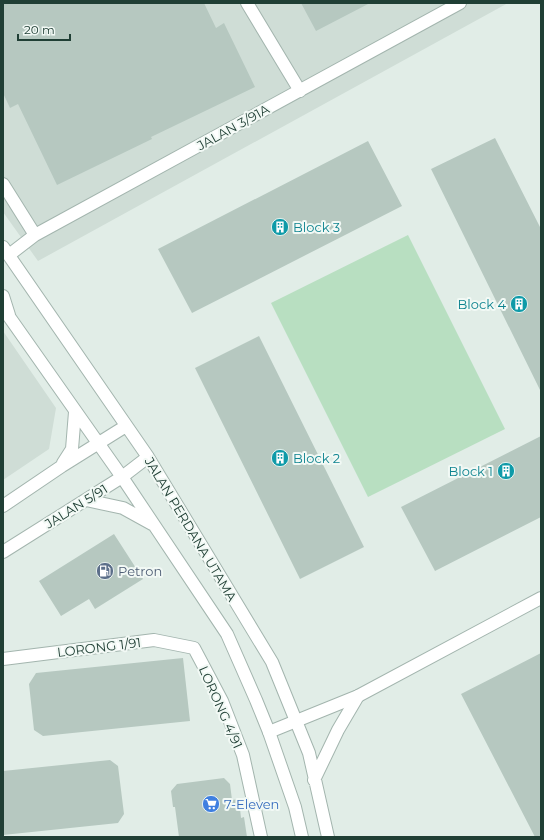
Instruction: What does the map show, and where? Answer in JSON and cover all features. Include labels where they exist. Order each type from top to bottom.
[{"type":"street","points":[[247,3],[300,91]]},
{"type":"street","name":"JALAN 3/91A","points":[[5,254],[35,236],[460,3]]},
{"type":"street","points":[[3,184],[35,236]]},
{"type":"street","name":"JALAN PERDANA UTAMA","points":[[5,254],[148,457],[272,662],[297,720],[309,754],[328,837]]},
{"type":"street","points":[[3,296],[6,313],[97,444]]},
{"type":"street","points":[[62,466],[72,449],[75,412]]},
{"type":"street","points":[[3,506],[62,466],[126,426]]},
{"type":"street","name":"JALAN PERDANA UTAMA","points":[[97,444],[122,477],[226,634],[256,700],[268,732],[295,807],[302,837]]},
{"type":"street","name":"JALAN 5/91","points":[[3,552],[122,477],[148,457]]},
{"type":"street","points":[[86,500],[123,508],[153,524]]},
{"type":"street","points":[[268,732],[358,696],[541,598]]},
{"type":"street","name":"LORONG 1/91","points":[[3,659],[154,640],[194,648]]},
{"type":"street","name":"LORONG 4/91","points":[[194,648],[222,701],[243,755],[261,837]]},
{"type":"street","points":[[314,780],[338,730],[358,696]]},
{"type":"shaded area","points":[[3,3],[508,3],[38,261],[3,212]]},
{"type":"shaded area","points":[[3,331],[56,408],[49,449],[3,480]]},
{"type":"green space","points":[[408,235],[505,429],[368,497],[271,303]]},
{"type":"building","points":[[3,3],[204,3],[216,28],[224,23],[255,87],[151,137],[152,139],[57,185],[18,104],[10,108],[3,93]]},
{"type":"building","points":[[301,3],[370,3],[316,31]]},
{"type":"building","name":"Block 4","points":[[495,138],[541,229],[541,392],[431,169]]},
{"type":"building","name":"Block 3","points":[[368,141],[402,206],[192,313],[158,249]]},
{"type":"building","name":"Block 2","points":[[259,336],[364,547],[300,579],[195,368]]},
{"type":"building","name":"Block 1","points":[[541,436],[541,517],[435,571],[401,507]]},
{"type":"building","name":"Petron","points":[[114,534],[143,579],[95,609],[89,599],[61,616],[39,581]]},
{"type":"building","points":[[541,653],[541,837],[535,837],[461,694]]},
{"type":"building","points":[[183,658],[190,721],[43,736],[34,730],[29,684],[36,673]]},
{"type":"building","points":[[110,760],[118,766],[124,814],[118,823],[3,835],[3,771]]},
{"type":"building","points":[[224,778],[230,784],[232,800],[239,799],[241,818],[244,817],[247,837],[179,837],[171,791],[177,784]]},
{"type":"place","name":"Block 3","points":[[280,227]]},
{"type":"place","name":"Block 4","points":[[519,304]]},
{"type":"place","name":"Block 2","points":[[280,458]]},
{"type":"place","name":"Block 1","points":[[506,471]]},
{"type":"place","name":"Petron","points":[[105,571]]},
{"type":"place","name":"7-Eleven","points":[[211,804]]}]
